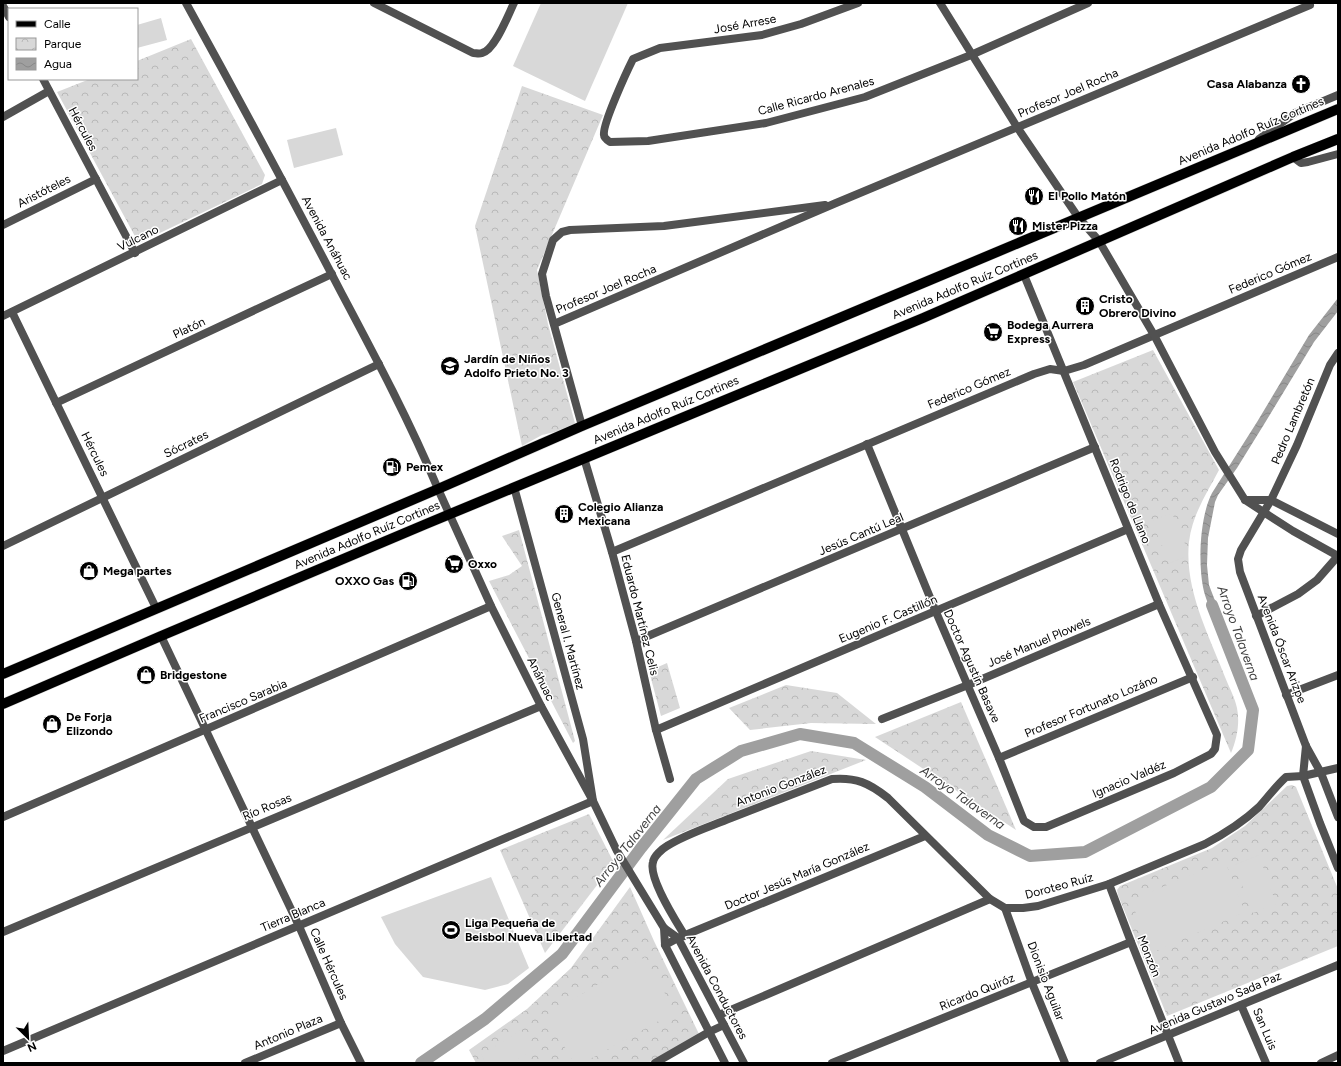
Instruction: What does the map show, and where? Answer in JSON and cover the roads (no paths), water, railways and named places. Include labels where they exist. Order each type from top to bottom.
[{"type":"main road","name":"Avenida Adolfo Ruíz Cortines","points":[[3,674],[438,489],[582,426],[1338,109]]},
{"type":"main road","name":"Avenida Adolfo Ruíz Cortines","points":[[3,704],[450,514],[915,321],[1293,157],[1338,139]]},
{"type":"street","name":"Avenida Anáhuac","points":[[186,3],[282,180],[379,364],[417,441],[450,514]]},
{"type":"street","points":[[374,3],[473,52],[482,53],[490,48],[494,43],[514,3]]},
{"type":"street","name":"José Arrese","points":[[606,139],[604,135],[606,121],[633,59],[660,48],[762,35],[801,24],[858,3]]},
{"type":"street","points":[[940,3],[1017,127],[1078,217],[1099,241],[1154,335],[1215,452],[1245,500],[1263,513],[1338,556],[1317,580],[1298,594],[1256,616]]},
{"type":"street","name":"Calle Ricardo Arenales","points":[[606,139],[610,142],[648,141],[766,123],[865,97],[971,55],[1088,3]]},
{"type":"street","name":"Profesor Joel Rocha","points":[[836,204],[664,226],[570,230],[562,232],[553,240],[542,274],[554,324],[1309,4]]},
{"type":"street","points":[[3,6],[8,15]]},
{"type":"street","name":"Hércules","points":[[44,80],[136,252]]},
{"type":"street","points":[[3,117],[50,91]]},
{"type":"street","points":[[1253,144],[1295,113],[1338,94]]},
{"type":"street","points":[[1293,157],[1301,163],[1338,154]]},
{"type":"street","name":"Aristóteles","points":[[3,226],[96,179]]},
{"type":"street","name":"Vulcano","points":[[3,316],[282,180]]},
{"type":"street","name":"Federico Gómez","points":[[612,552],[1034,374],[1050,369],[1064,371],[1084,365],[1338,257]]},
{"type":"street","name":"Platón","points":[[56,403],[332,274]]},
{"type":"street","name":"Rodrigo de Llano","points":[[1024,274],[1159,604],[1217,735]]},
{"type":"street","name":"Hércules","points":[[12,312],[156,608]]},
{"type":"street","points":[[554,324],[582,426]]},
{"type":"street","name":"Pedro Lambretón","points":[[1238,559],[1246,539],[1271,500],[1297,445],[1330,365],[1338,353]]},
{"type":"street","name":"Sócrates","points":[[3,546],[379,364]]},
{"type":"street","name":"Doctor Agustín Basave","points":[[867,444],[936,612],[1000,758],[1024,821],[1034,826]]},
{"type":"street","name":"Jesús Cantú Leal","points":[[636,641],[1095,448]]},
{"type":"street","name":"Eduardo Martínez Celis","points":[[584,458],[612,552],[636,641],[656,730],[670,779]]},
{"type":"street","name":"General I. Martínez","points":[[514,488],[583,739],[593,801]]},
{"type":"street","points":[[1245,500],[1271,500],[1338,534]]},
{"type":"street","name":"Anáhuac","points":[[450,514],[492,606],[541,706],[593,801],[617,851],[655,913]]},
{"type":"street","name":"Eugenio F. Castillón","points":[[656,730],[1128,529]]},
{"type":"street","name":"Avenida Óscar Arizpe","points":[[1238,559],[1240,572],[1286,695],[1306,746],[1321,773],[1338,817]]},
{"type":"street","name":"José Manuel Plowels","points":[[882,719],[968,685],[1159,604]]},
{"type":"street","name":"Francisco Sarabia","points":[[3,817],[492,606]]},
{"type":"street","name":"Calle Hércules","points":[[161,636],[299,926],[341,1023],[361,1063]]},
{"type":"street","points":[[1286,695],[1338,675]]},
{"type":"street","name":"Profesor Fortunato Lozáno","points":[[1000,758],[1192,676]]},
{"type":"street","name":"Río Rosas","points":[[3,932],[541,706]]},
{"type":"street","name":"Ignacio Valdéz","points":[[1034,826],[1046,827],[1192,765],[1211,754],[1215,749],[1217,735]]},
{"type":"street","name":"Avenida Óscar Arizpe","points":[[1306,746],[1303,776],[1338,868]]},
{"type":"street","points":[[1321,773],[1338,768]]},
{"type":"street","name":"Doroteo Ruíz","points":[[1005,908],[1038,906],[1110,884],[1205,844],[1239,824],[1258,807],[1286,777],[1321,773]]},
{"type":"street","name":"Antonio González","points":[[682,937],[660,892],[652,869],[653,861],[665,847],[695,832],[832,779],[851,778],[876,788],[990,898]]},
{"type":"street","name":"Tierra Blanca","points":[[3,1051],[593,801]]},
{"type":"street","name":"Doctor Jesús María González","points":[[665,945],[926,836]]},
{"type":"street","name":"Monzón","points":[[1110,884],[1130,942],[1179,1063]]},
{"type":"street","points":[[719,1015],[990,898],[1005,908]]},
{"type":"street","name":"Dionisio Aguilar","points":[[1005,908],[1032,983],[1065,1063]]},
{"type":"street","name":"Avenida Conductores","points":[[655,913],[664,928],[665,945],[725,1063]]},
{"type":"street","name":"Avenida Conductores","points":[[664,928],[682,937],[719,1015],[744,1063]]},
{"type":"street","name":"Ricardo Quiróz","points":[[832,1063],[1130,942]]},
{"type":"street","name":"Avenida Gustavo Sada Paz","points":[[1100,1063],[1338,965]]},
{"type":"street","name":"San Luis","points":[[1241,1005],[1266,1063]]},
{"type":"street","name":"Antonio Plaza","points":[[245,1063],[341,1023]]},
{"type":"street","points":[[655,1063],[724,1024]]},
{"type":"street","points":[[1321,1063],[1338,1055]]},
{"type":"water","points":[[1338,298],[1338,311],[1314,342],[1215,502],[1208,538],[1207,565],[1209,585],[1222,619],[1215,622],[1204,591],[1201,576],[1201,539],[1208,503],[1212,493],[1257,422],[1309,335]]},
{"type":"waterway","name":"Arroyo Talaverna","points":[[421,1063],[485,1019],[562,954],[641,848],[696,779],[741,751],[800,734],[854,743],[925,787],[988,835],[1030,856],[1085,852],[1211,787],[1248,750],[1253,710],[1212,605]]},
{"type":"place","name":"Casa Alabanza","points":[[1301,84]]},
{"type":"place","name":"El Pollo Matón","points":[[1034,196]]},
{"type":"place","name":"Mister Pizza","points":[[1018,226]]},
{"type":"place","name":"Cristo Obrero Divino","points":[[1085,306]]},
{"type":"place","name":"Bodega Aurrera Express","points":[[993,332]]},
{"type":"place","name":"Jardín de Niños Adolfo Prieto No. 3","points":[[450,366]]},
{"type":"place","name":"Pemex","points":[[392,467]]},
{"type":"place","name":"Colegio Alianza Mexicana","points":[[564,514]]},
{"type":"place","name":"Oxxo","points":[[454,564]]},
{"type":"place","name":"Mega partes","points":[[89,571]]},
{"type":"place","name":"OXXO Gas","points":[[408,581]]},
{"type":"place","name":"Bridgestone","points":[[146,675]]},
{"type":"place","name":"De Forja Elizondo","points":[[52,724]]},
{"type":"place","name":"Liga Pequeña de Beisbol Nueva Libertad","points":[[451,930]]}]
